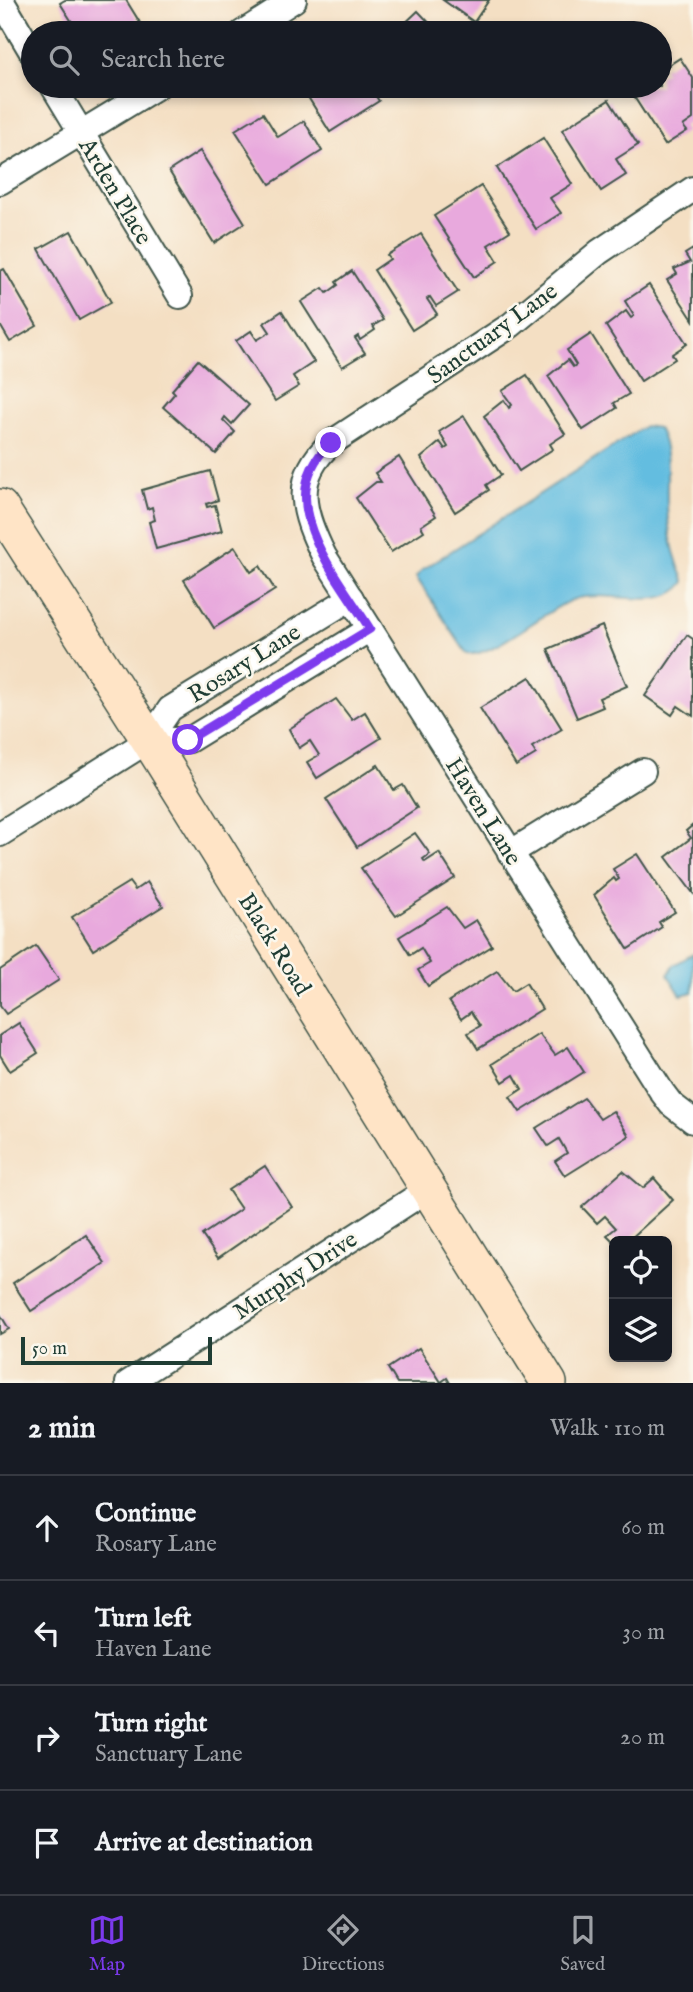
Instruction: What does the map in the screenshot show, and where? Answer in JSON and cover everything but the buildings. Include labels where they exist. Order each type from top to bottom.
[{"type":"main road","name":"Black Road","points":[[0,507],[149,740],[549,1383]]},
{"type":"street","points":[[1,0],[21,34]]},
{"type":"street","points":[[261,21],[294,0]]},
{"type":"street","name":"Arden Place","points":[[60,98],[180,296]]},
{"type":"street","points":[[0,182],[139,98]]},
{"type":"street","name":"Sanctuary Lane","points":[[304,486],[309,468],[331,443],[511,325],[599,252],[693,189]]},
{"type":"street","name":"Haven Lane","points":[[304,486],[307,518],[324,556],[662,1092],[671,1104],[693,1121]]},
{"type":"street","name":"Rosary Lane","points":[[0,834],[149,740],[170,709],[351,598]]},
{"type":"street","name":"Rosary Lane","points":[[149,740],[188,740],[370,629]]},
{"type":"street","points":[[510,853],[643,771]]},
{"type":"street","name":"Murphy Drive","points":[[128,1383],[427,1190]]},
{"type":"water","points":[[645,426],[658,428],[663,438],[667,461],[669,527],[685,582],[675,592],[663,597],[648,599],[601,596],[572,600],[490,649],[467,654],[416,577],[422,570]]},
{"type":"water","points":[[693,954],[693,992],[681,995],[668,975],[674,965]]},
{"type":"route","points":[[188,740],[370,629],[324,556],[307,518],[304,486],[309,468],[331,443]]}]
